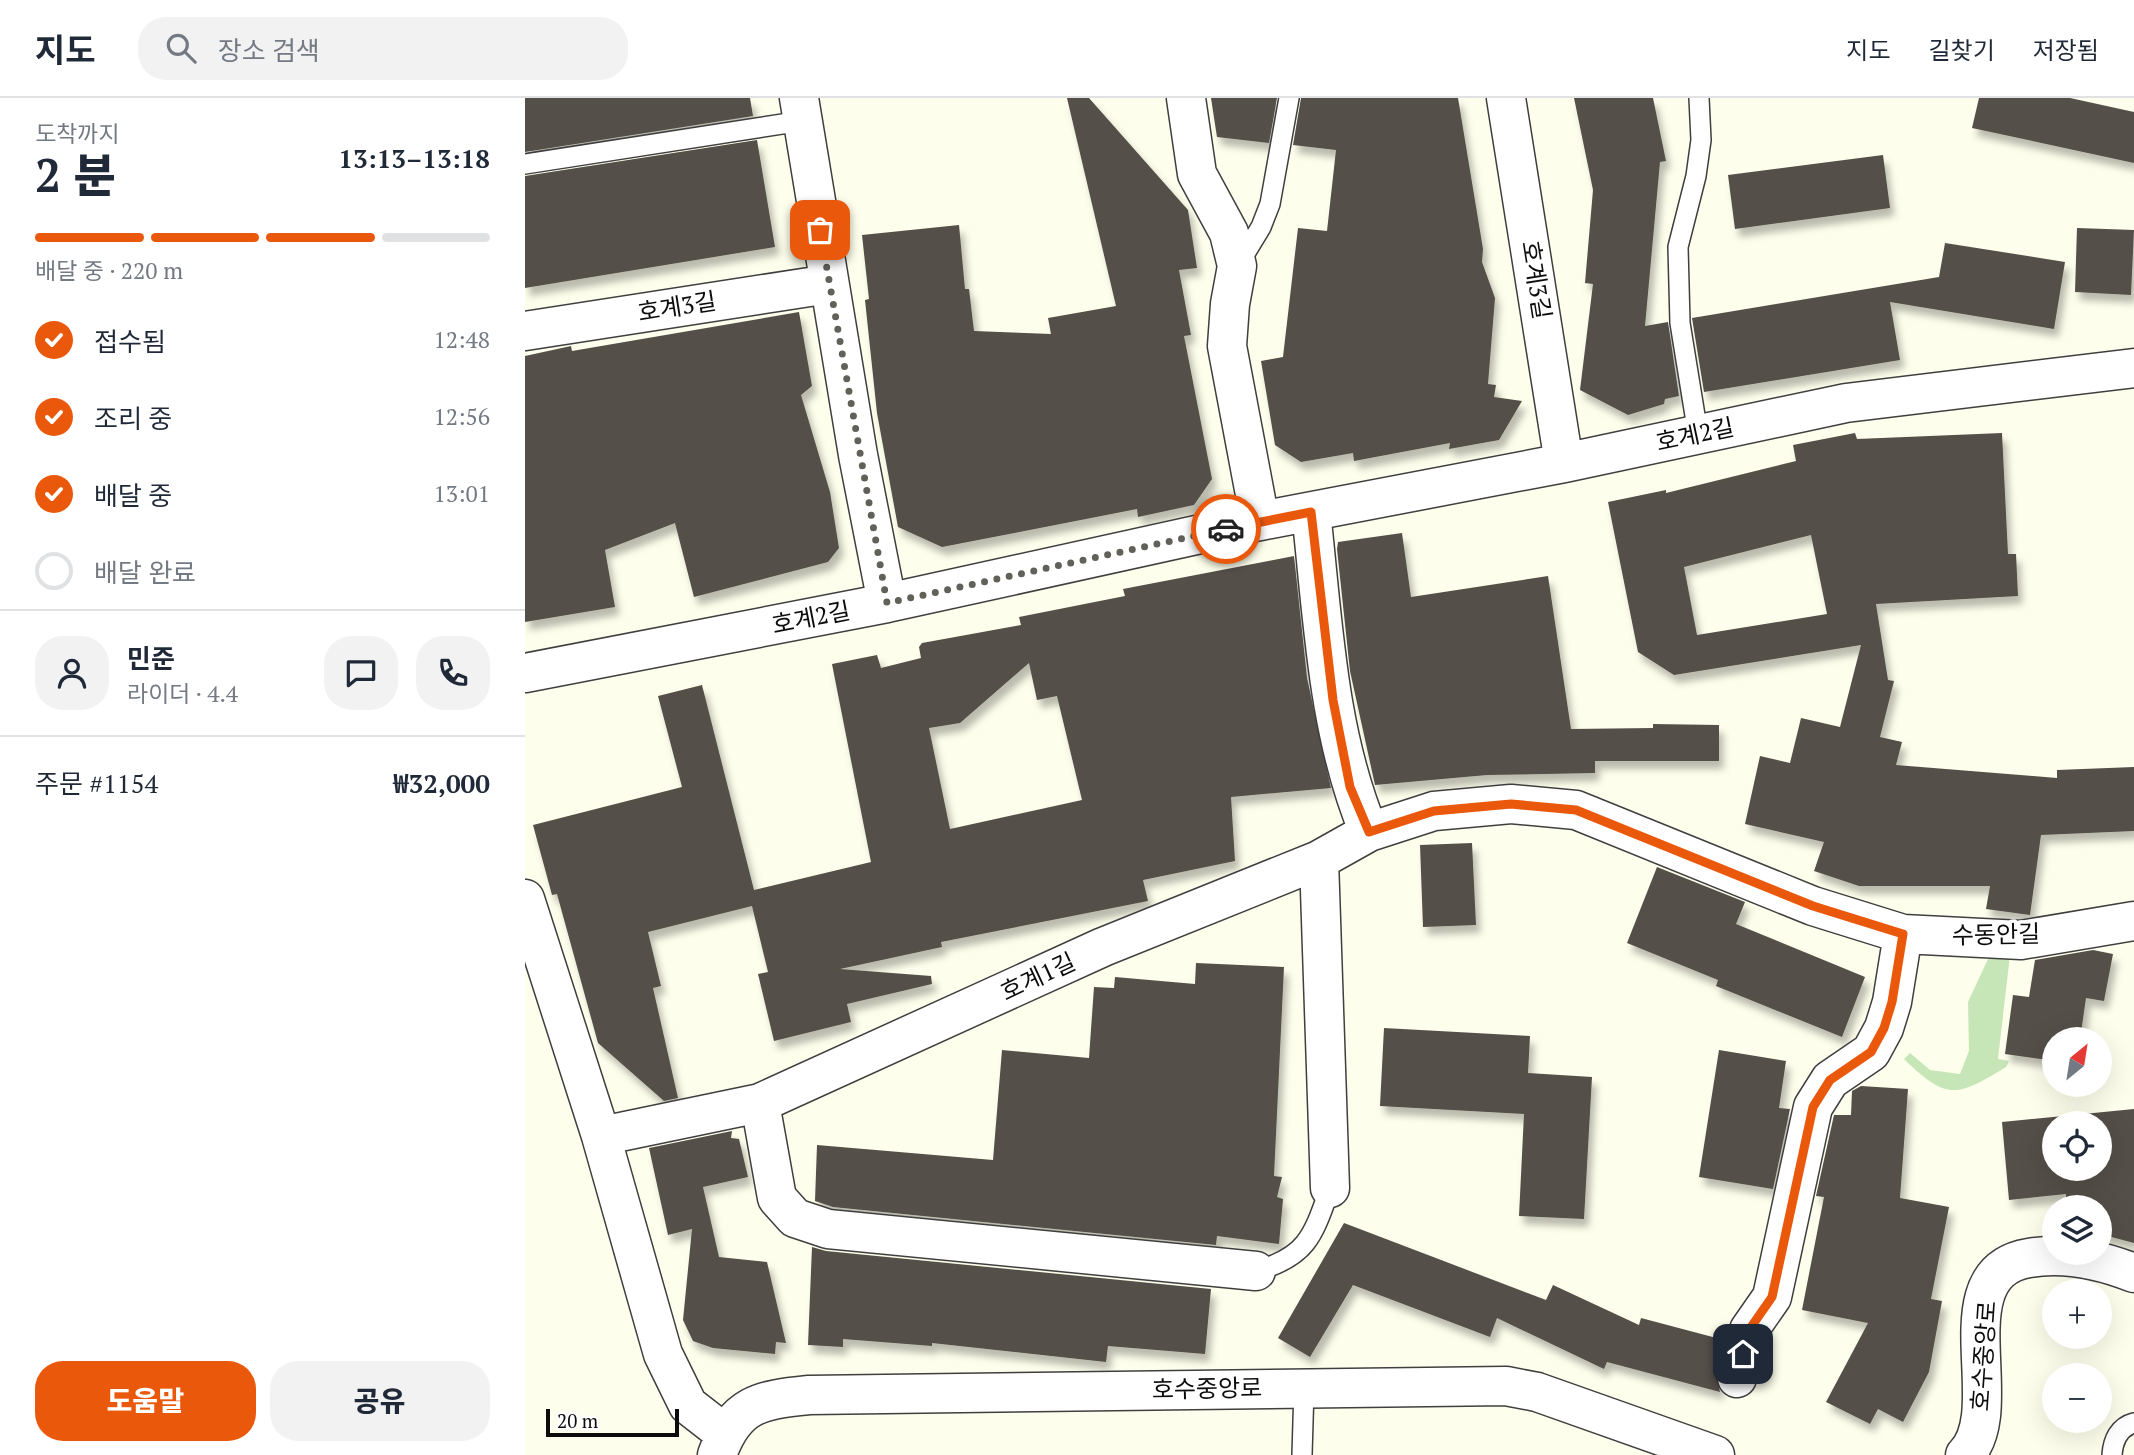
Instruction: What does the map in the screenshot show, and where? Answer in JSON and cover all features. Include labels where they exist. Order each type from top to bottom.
[{"type":"street","points":[[1185,98],[1197,174],[1229,233],[1237,266],[1230,304],[1227,346],[1260,522]]},
{"type":"street","name":"호계3길","points":[[1506,98],[1564,463]]},
{"type":"street","points":[[801,109],[829,284],[887,603]]},
{"type":"street","name":"호계3길","points":[[525,331],[829,284]]},
{"type":"street","name":"호계2길","points":[[525,673],[887,603],[1260,522],[1564,463],[1846,403],[2134,368]]},
{"type":"street","points":[[1311,512],[1333,700],[1350,787],[1369,832]]},
{"type":"street","name":"수동안길","points":[[1369,832],[1434,811],[1511,804],[1576,810],[1813,906],[1903,934],[2021,940],[2132,930]]},
{"type":"street","name":"호계1길","points":[[601,1136],[759,1103],[1103,947],[1319,860],[1369,832]]},
{"type":"street","points":[[1319,860],[1331,1188]]},
{"type":"street","points":[[525,899],[601,1136],[663,1354],[688,1405],[721,1444]]},
{"type":"street","points":[[1737,1378],[1749,1330],[1772,1297],[1813,1107],[1830,1080],[1871,1052],[1884,1028],[1892,1002],[1903,934]]},
{"type":"street","points":[[759,1103],[777,1198],[795,1218],[828,1229],[1256,1271]]},
{"type":"street","name":"호수중앙로","points":[[1965,1455],[1972,1448],[1979,1427],[1983,1297],[1999,1272],[2019,1260],[2049,1254],[2081,1258],[2134,1273]]},
{"type":"street","name":"호수중앙로","points":[[721,1444],[741,1412],[769,1399],[809,1395],[1506,1386],[1537,1392],[1715,1455]]},
{"type":"lane","points":[[1237,266],[1261,227],[1270,204],[1289,98]]},
{"type":"lane","points":[[1698,434],[1680,323],[1678,247],[1702,140],[1699,98]]},
{"type":"lane","points":[[525,164],[801,109]]},
{"type":"lane","points":[[1256,1271],[1283,1263],[1302,1248],[1320,1216],[1331,1188]]},
{"type":"lane","points":[[1302,1455],[1304,1388]]},
{"type":"lane","points":[[2112,1455],[2118,1434],[2126,1425],[2134,1423]]},
{"type":"green space","points":[[2010,955],[1998,1059],[2009,1061],[2006,1067],[1964,1089],[1942,1088],[1931,1082],[1904,1059],[1910,1053],[1930,1070],[1960,1074],[1969,1051],[1968,1002],[1988,959]]},
{"type":"building","points":[[525,98],[750,98],[753,116],[525,152]]},
{"type":"building","points":[[1067,98],[1089,98],[1188,210],[1197,268],[1179,270],[1191,335],[1184,336],[1212,479],[1194,505],[1138,517],[1137,509],[942,547],[898,527],[877,413],[865,300],[869,299],[862,235],[959,225],[965,289],[969,289],[974,331],[1051,334],[1048,318],[1116,306]]},
{"type":"building","points":[[1211,98],[1277,98],[1269,143],[1217,137]]},
{"type":"building","points":[[1301,98],[1458,98],[1483,249],[1482,262],[1495,298],[1488,384],[1496,385],[1494,397],[1522,401],[1499,440],[1449,449],[1450,443],[1354,461],[1353,453],[1301,462],[1275,445],[1261,361],[1283,357],[1298,228],[1327,231],[1336,150],[1293,145]]},
{"type":"building","points":[[1574,98],[1653,98],[1666,161],[1660,162],[1645,326],[1668,322],[1679,396],[1665,399],[1664,404],[1628,415],[1580,390],[1593,284],[1585,283],[1593,190]]},
{"type":"building","points":[[1979,98],[2070,98],[2134,112],[2134,163],[1972,128]]},
{"type":"building","points":[[757,140],[775,247],[525,288],[525,176]]},
{"type":"building","points":[[1883,155],[1890,208],[1735,229],[1728,175]]},
{"type":"building","points":[[2077,228],[2134,230],[2131,295],[2075,292]]},
{"type":"building","points":[[1945,243],[2065,262],[2054,329],[1890,302],[1900,360],[1704,392],[1692,318],[1939,277]]},
{"type":"building","points":[[799,312],[812,386],[801,395],[830,492],[839,548],[828,562],[694,597],[675,523],[605,550],[615,607],[525,622],[525,356],[571,346],[572,351]]},
{"type":"building","points":[[1855,433],[1857,439],[2002,433],[2008,554],[2016,554],[2018,596],[1876,604],[1888,680],[1894,681],[1880,737],[1902,742],[1896,765],[2057,778],[2057,770],[2134,767],[2134,831],[2041,835],[2030,915],[1986,909],[1990,886],[1859,886],[1814,871],[1824,842],[1745,824],[1760,756],[1790,763],[1801,718],[1840,727],[1861,645],[1674,675],[1638,652],[1608,502],[1666,490],[1666,493],[1796,461],[1793,445]],"holes":[[[1811,535],[1827,614],[1697,635],[1684,567]]]},
{"type":"building","points":[[1402,533],[1411,597],[1548,576],[1571,729],[1653,728],[1653,724],[1719,725],[1719,761],[1595,761],[1595,773],[1487,775],[1375,785],[1350,671],[1337,549],[1338,542]]},
{"type":"building","points":[[1294,556],[1307,678],[1331,788],[1231,797],[1235,861],[1143,880],[1148,901],[941,942],[942,947],[840,969],[931,976],[932,984],[847,1004],[851,1022],[774,1041],[758,974],[768,972],[752,906],[648,932],[661,986],[653,988],[678,1098],[664,1101],[598,1043],[557,894],[552,895],[533,825],[682,787],[658,696],[702,685],[754,890],[871,862],[832,664],[877,655],[881,668],[921,658],[919,647],[922,643],[1021,625],[1019,617],[1125,596],[1123,589]],"holes":[[[1029,663],[1037,700],[1057,696],[1082,800],[950,829],[929,728],[960,723]]]},
{"type":"building","points":[[1472,843],[1476,925],[1423,927],[1420,845]]},
{"type":"building","points":[[1657,867],[1745,902],[1736,924],[1865,977],[1842,1037],[1716,986],[1718,980],[1627,943]]},
{"type":"building","points":[[2093,950],[2113,954],[2104,1001],[2086,998],[2082,1027],[2042,1027],[2042,1059],[2005,1054],[2013,995],[2029,997],[2035,960]]},
{"type":"building","points":[[1196,963],[1284,967],[1274,1176],[1282,1177],[1277,1197],[1283,1199],[1279,1244],[1217,1236],[1216,1245],[833,1207],[815,1201],[817,1145],[993,1160],[1002,1050],[1089,1058],[1094,987],[1114,988],[1115,977],[1195,984]]},
{"type":"building","points":[[1384,1028],[1530,1036],[1528,1073],[1592,1077],[1584,1219],[1519,1216],[1524,1114],[1380,1106]]},
{"type":"building","points":[[1719,1050],[1786,1061],[1779,1108],[1790,1109],[1773,1189],[1699,1177]]},
{"type":"building","points":[[1861,1086],[1908,1089],[1900,1198],[1949,1207],[1931,1299],[1942,1301],[1929,1372],[1903,1422],[1878,1409],[1870,1424],[1826,1402],[1868,1323],[1802,1310],[1824,1197],[1816,1196],[1834,1115],[1851,1115],[1852,1091]]},
{"type":"building","points":[[2134,1109],[2134,1243],[2112,1237],[2112,1195],[2042,1195],[2009,1200],[2002,1122],[2042,1118],[2042,1181],[2112,1181],[2112,1111]]},
{"type":"building","points":[[732,1131],[731,1138],[739,1139],[748,1177],[703,1187],[719,1257],[767,1262],[786,1343],[776,1342],[775,1354],[713,1348],[693,1341],[683,1320],[692,1229],[668,1235],[649,1148]]},
{"type":"building","points":[[1344,1223],[1546,1300],[1553,1285],[1639,1325],[1641,1318],[1724,1340],[1716,1373],[1720,1392],[1607,1362],[1604,1369],[1497,1318],[1490,1337],[1353,1285],[1310,1357],[1278,1338]]},
{"type":"building","points":[[812,1247],[826,1251],[1211,1289],[1205,1354],[1108,1346],[1106,1362],[932,1343],[932,1346],[843,1339],[843,1347],[808,1345]]},
{"type":"way so far","points":[[820,230],[858,455],[887,603],[1226,529]]},
{"type":"route","points":[[1226,529],[1311,512],[1333,700],[1350,787],[1369,832],[1434,811],[1511,804],[1576,810],[1813,906],[1903,934],[1892,1002],[1884,1028],[1871,1052],[1830,1080],[1813,1107],[1772,1297],[1749,1330],[1743,1354]]}]
